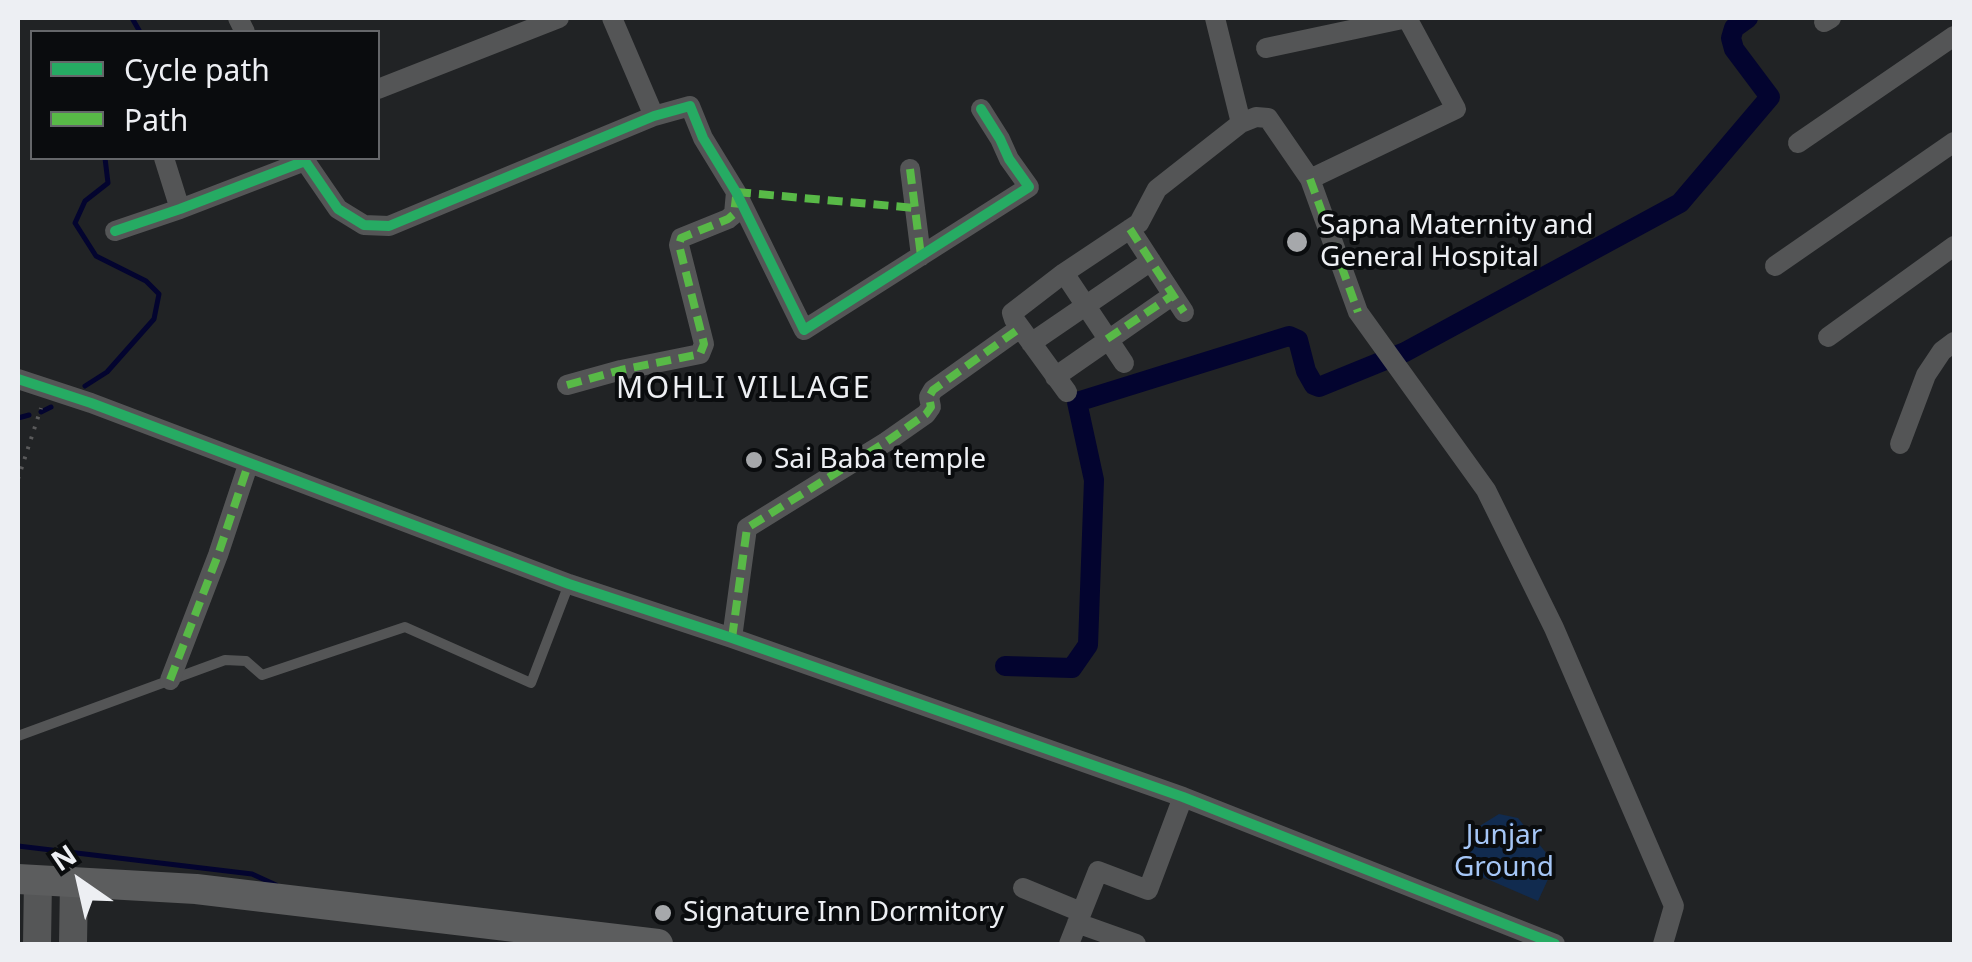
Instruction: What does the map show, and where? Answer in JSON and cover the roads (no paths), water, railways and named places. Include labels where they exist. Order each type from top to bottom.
[{"type":"main road","points":[[28,879],[196,888],[570,938],[658,944]]},
{"type":"street","points":[[380,88],[558,18]]},
{"type":"street","points":[[612,18],[654,116]]},
{"type":"street","points":[[1215,18],[1241,123]]},
{"type":"street","points":[[1266,48],[1407,18],[1456,109],[1310,179]]},
{"type":"street","points":[[1798,143],[1954,36]]},
{"type":"street","points":[[305,160],[338,208],[364,225],[389,226],[654,116],[690,106],[804,330],[1029,187],[981,109]]},
{"type":"street","points":[[1130,229],[1178,304],[1107,340],[1061,385],[1012,313],[1064,273],[1130,229],[1139,223],[1157,188],[1241,123],[1256,117],[1268,118],[1310,179],[1358,312],[1486,490],[1554,628],[1674,906],[1663,944]]},
{"type":"street","points":[[1775,266],[1954,142]]},
{"type":"street","points":[[165,160],[180,210]]},
{"type":"street","points":[[115,231],[180,210],[302,160]]},
{"type":"street","points":[[910,169],[921,256]]},
{"type":"street","points":[[568,385],[700,354],[704,344],[680,238],[728,219],[734,214],[736,192]]},
{"type":"street","points":[[1828,337],[1954,246]]},
{"type":"street","points":[[732,638],[747,528],[926,414],[931,407],[932,390],[1086,306],[1151,261]]},
{"type":"street","points":[[1064,273],[1124,363]]},
{"type":"street","points":[[1900,444],[1926,375],[1942,351],[1954,342]]},
{"type":"street","points":[[18,379],[569,584],[1183,797],[1552,944]]},
{"type":"street","points":[[170,680],[248,464]]},
{"type":"street","points":[[1069,944],[1098,870],[1148,890],[1183,797]]},
{"type":"street","points":[[28,879],[36,944]]},
{"type":"street","points":[[73,944],[74,882]]},
{"type":"street","points":[[1023,888],[1136,944]]},
{"type":"lane","points":[[18,736],[224,660],[246,661],[262,675],[404,627],[532,683],[569,584]]},
{"type":"waterway","points":[[132,18],[139,30]]},
{"type":"waterway","points":[[1005,666],[1072,668],[1088,645],[1094,480],[1077,402],[1289,336],[1298,340],[1306,371],[1319,387],[1405,352],[1680,203],[1770,97],[1734,49],[1734,28],[1748,18]]},
{"type":"waterway","points":[[85,386],[107,372],[154,319],[159,294],[146,281],[96,256],[75,223],[85,201],[108,183],[105,160]]},
{"type":"waterway","points":[[41,412],[51,407]]},
{"type":"waterway","points":[[18,418],[29,415]]},
{"type":"waterway","points":[[18,846],[252,874],[276,885]]},
{"type":"place","name":"Sapna Maternity and General Hospital","points":[[1297,242]]},
{"type":"place","name":"Sai Baba temple","points":[[754,460]]},
{"type":"place","name":"Signature Inn Dormitory","points":[[663,913]]},
{"type":"district","name":"MOHLI VILLAGE","points":[[744,389]]},
{"type":"park label","name":"Junjar Ground","points":[[1504,852]]}]
